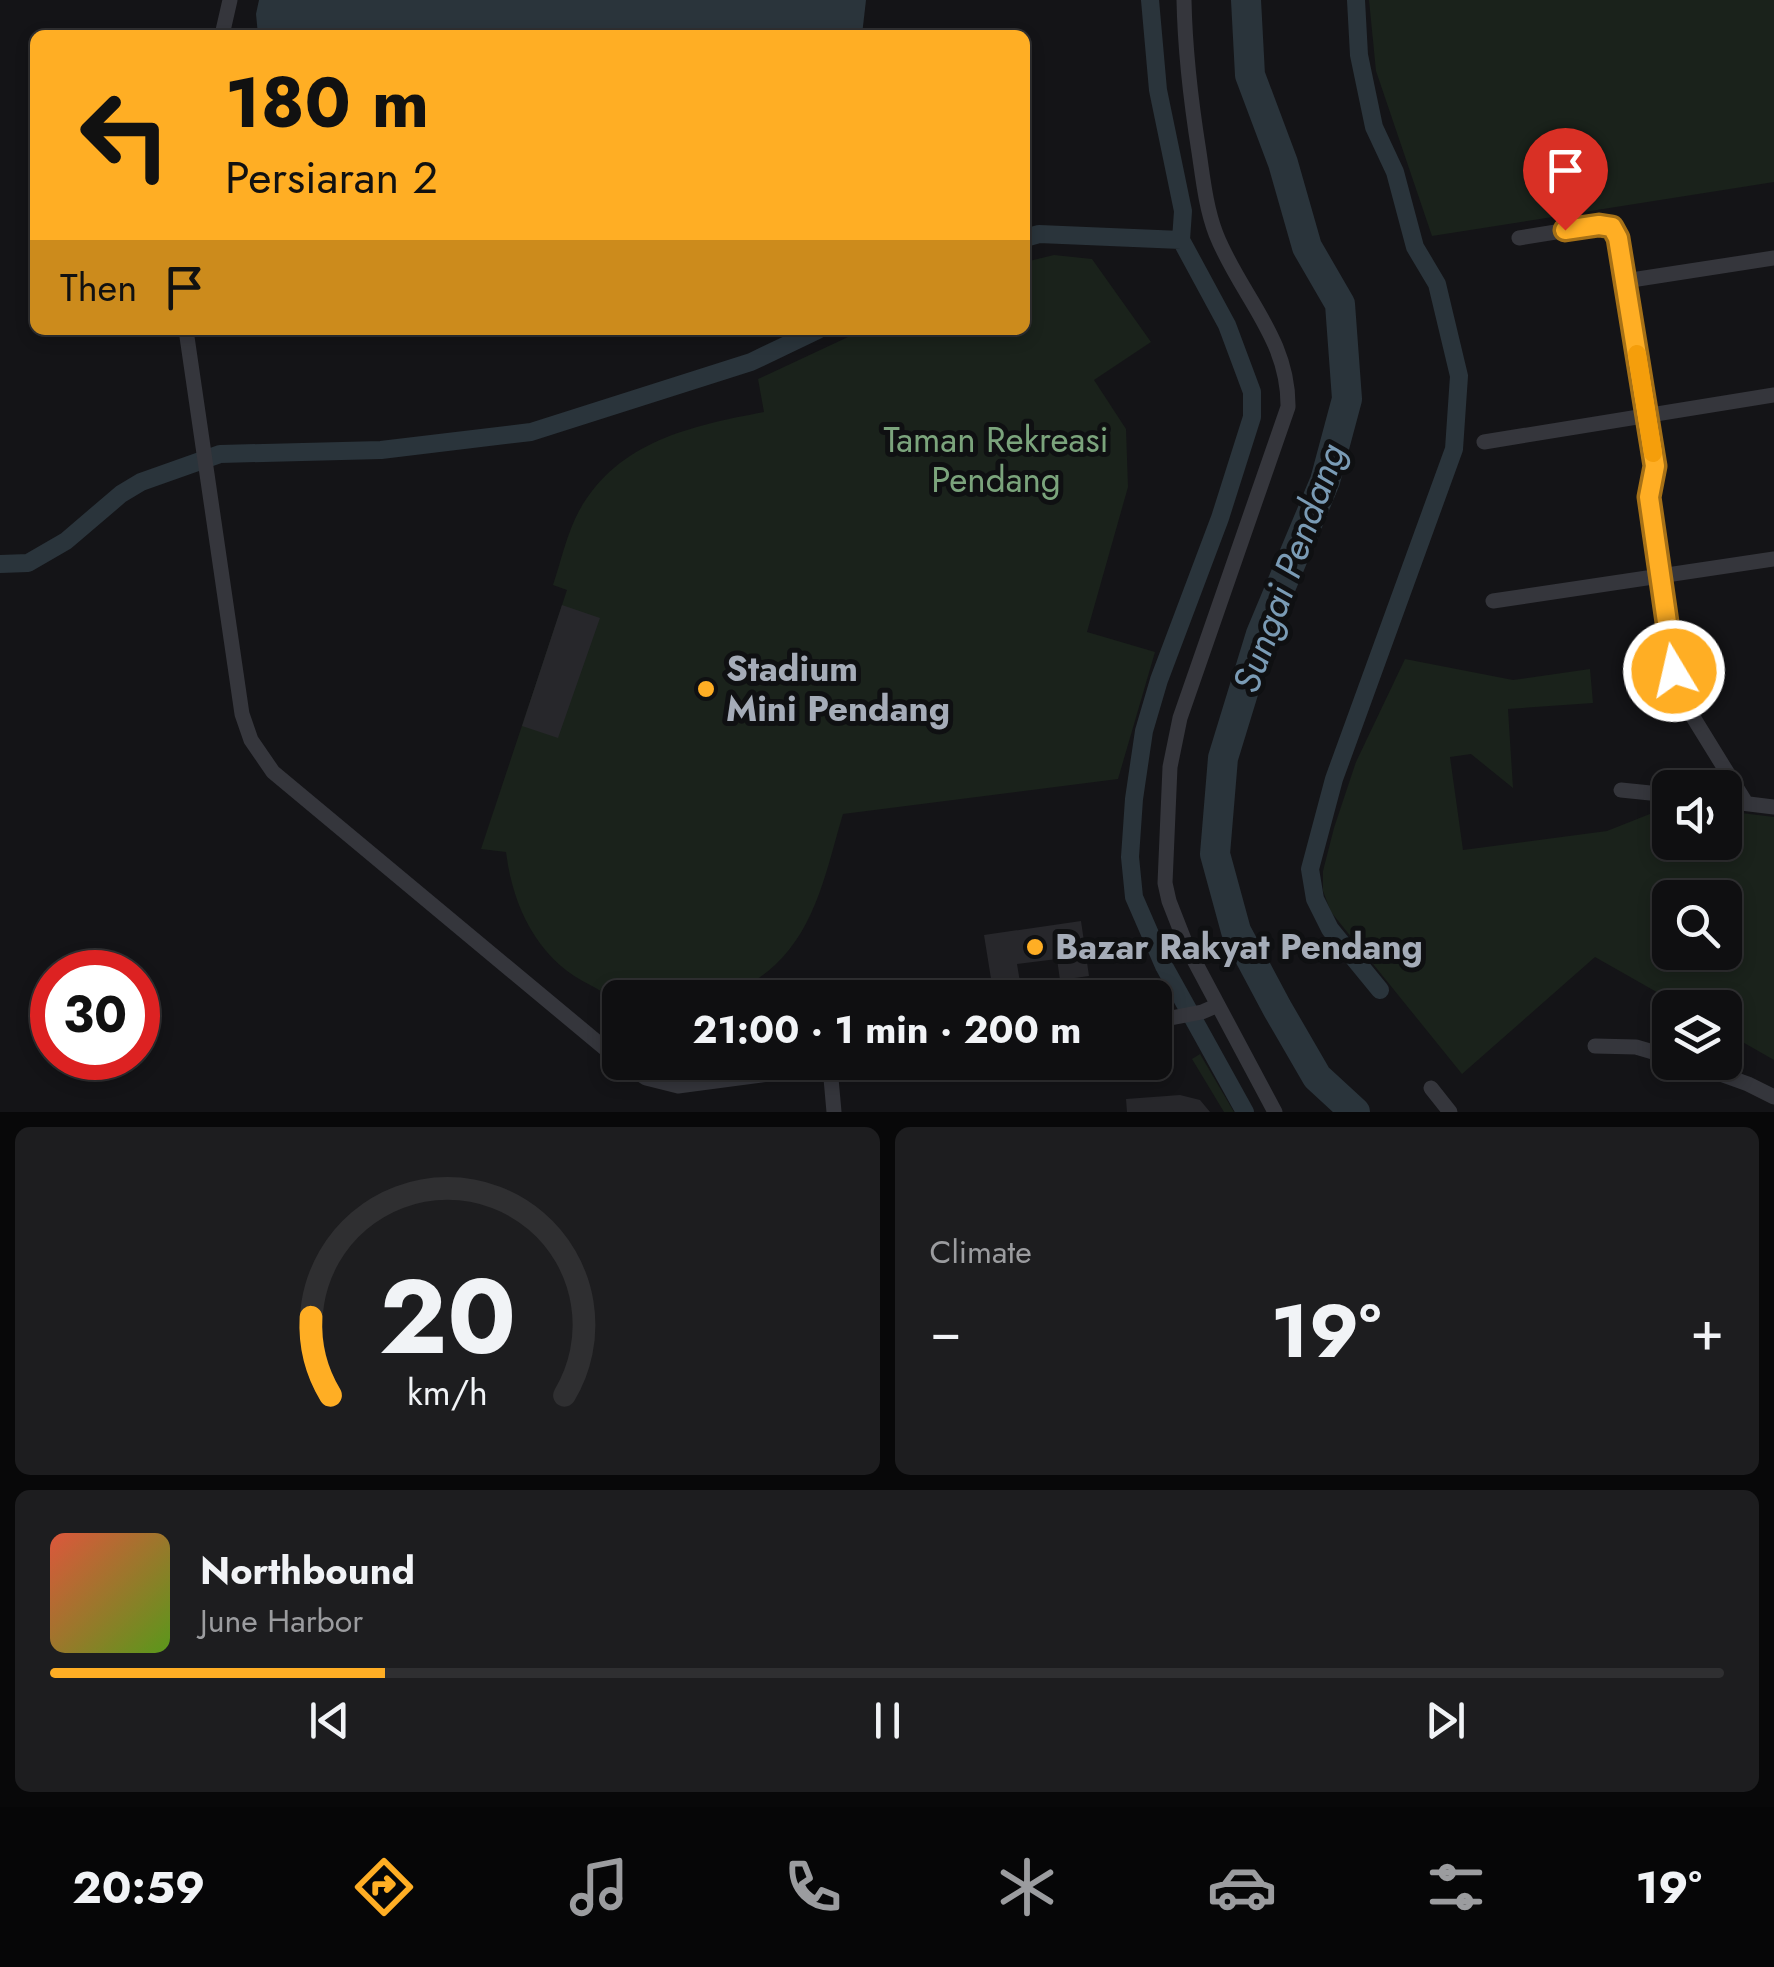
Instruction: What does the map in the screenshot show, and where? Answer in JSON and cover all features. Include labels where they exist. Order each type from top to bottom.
[{"type":"street","points":[[223,30],[230,0]]},
{"type":"street","points":[[1184,0],[1192,110],[1206,202],[1230,262],[1283,360],[1288,407],[1180,718],[1170,767],[1164,846],[1168,901],[1210,1009],[1275,1112]]},
{"type":"street","points":[[1519,238],[1599,225],[1612,227],[1618,238],[1656,471],[1649,497],[1679,686],[1693,718],[1746,804]]},
{"type":"street","points":[[1625,281],[1774,258]]},
{"type":"street","points":[[187,335],[242,714],[261,758],[287,784],[602,1046]]},
{"type":"street","points":[[1484,442],[1774,395]]},
{"type":"street","points":[[1493,600],[1774,560]]},
{"type":"street","points":[[1621,790],[1652,793]]},
{"type":"street","points":[[1742,803],[1774,806]]},
{"type":"street","points":[[1172,1018],[1210,1009]]},
{"type":"street","points":[[1594,1046],[1617,1044],[1652,1053]]},
{"type":"street","points":[[654,1080],[678,1086],[726,1080]]},
{"type":"street","points":[[831,1080],[834,1112]]},
{"type":"street","points":[[1737,1080],[1774,1097]]},
{"type":"street","points":[[1431,1088],[1450,1112]]},
{"type":"green space","points":[[1369,0],[1774,0],[1774,182],[1432,236],[1376,71]]},
{"type":"green space","name":"Taman Rekreasi Pendang","points":[[1054,255],[1092,259],[1151,342],[1094,380],[1126,429],[1128,487],[1087,632],[1155,652],[1118,779],[843,814],[811,914],[789,949],[756,980],[602,980],[602,991],[573,975],[543,948],[522,913],[506,852],[481,849],[567,590],[553,585],[579,511],[595,487],[614,468],[659,441],[764,412],[758,379],[852,335],[1030,335],[1030,261]]},
{"type":"green space","points":[[1405,659],[1513,680],[1590,669],[1593,703],[1508,709],[1513,788],[1471,754],[1450,757],[1463,850],[1607,831],[1652,813],[1652,860],[1742,860],[1742,813],[1774,817],[1774,1060],[1742,1042],[1742,990],[1653,990],[1595,957],[1462,1074],[1331,912],[1323,891],[1323,871],[1356,762]]},
{"type":"green space","points":[[1200,1054],[1234,1112],[1224,1112],[1192,1059]]},
{"type":"shaded area","points":[[259,0],[866,0],[863,30],[258,30]]},
{"type":"building","points":[[562,605],[600,618],[558,738],[522,726]]},
{"type":"building","name":"Bazar Rakyat Pendang","points":[[1081,921],[1089,976],[1060,980],[1057,959],[1017,964],[1020,980],[991,980],[984,935]]},
{"type":"building","points":[[1180,1095],[1200,1100],[1210,1112],[1127,1112],[1126,1099]]},
{"type":"waterway","points":[[1150,0],[1158,90],[1183,211],[1181,240],[1227,325],[1252,392],[1252,417],[1144,731],[1130,857],[1134,897],[1164,966],[1245,1112]]},
{"type":"waterway","name":"Sungai Pendang","points":[[1246,0],[1250,75],[1283,163],[1307,247],[1340,304],[1347,399],[1325,481],[1261,634],[1223,758],[1215,854],[1236,931],[1277,1008],[1317,1077],[1355,1112]]},
{"type":"waterway","points":[[1356,0],[1359,55],[1374,127],[1395,172],[1415,247],[1437,284],[1459,376],[1454,449],[1334,779],[1310,869],[1315,899],[1330,929],[1380,990]]},
{"type":"waterway","points":[[1030,237],[1181,240]]},
{"type":"waterway","points":[[0,564],[28,563],[66,541],[141,482],[220,454],[381,450],[531,432],[751,362],[808,335]]},
{"type":"slow traffic","points":[[1637,354],[1653,453]]},
{"type":"place","name":"Stadium Mini Pendang","points":[[706,689]]},
{"type":"place","name":"Bazar Rakyat Pendang","points":[[1035,947]]},
{"type":"route","points":[[1565,230],[1606,225],[1616,231],[1618,238],[1655,466],[1649,497],[1674,671]]}]
